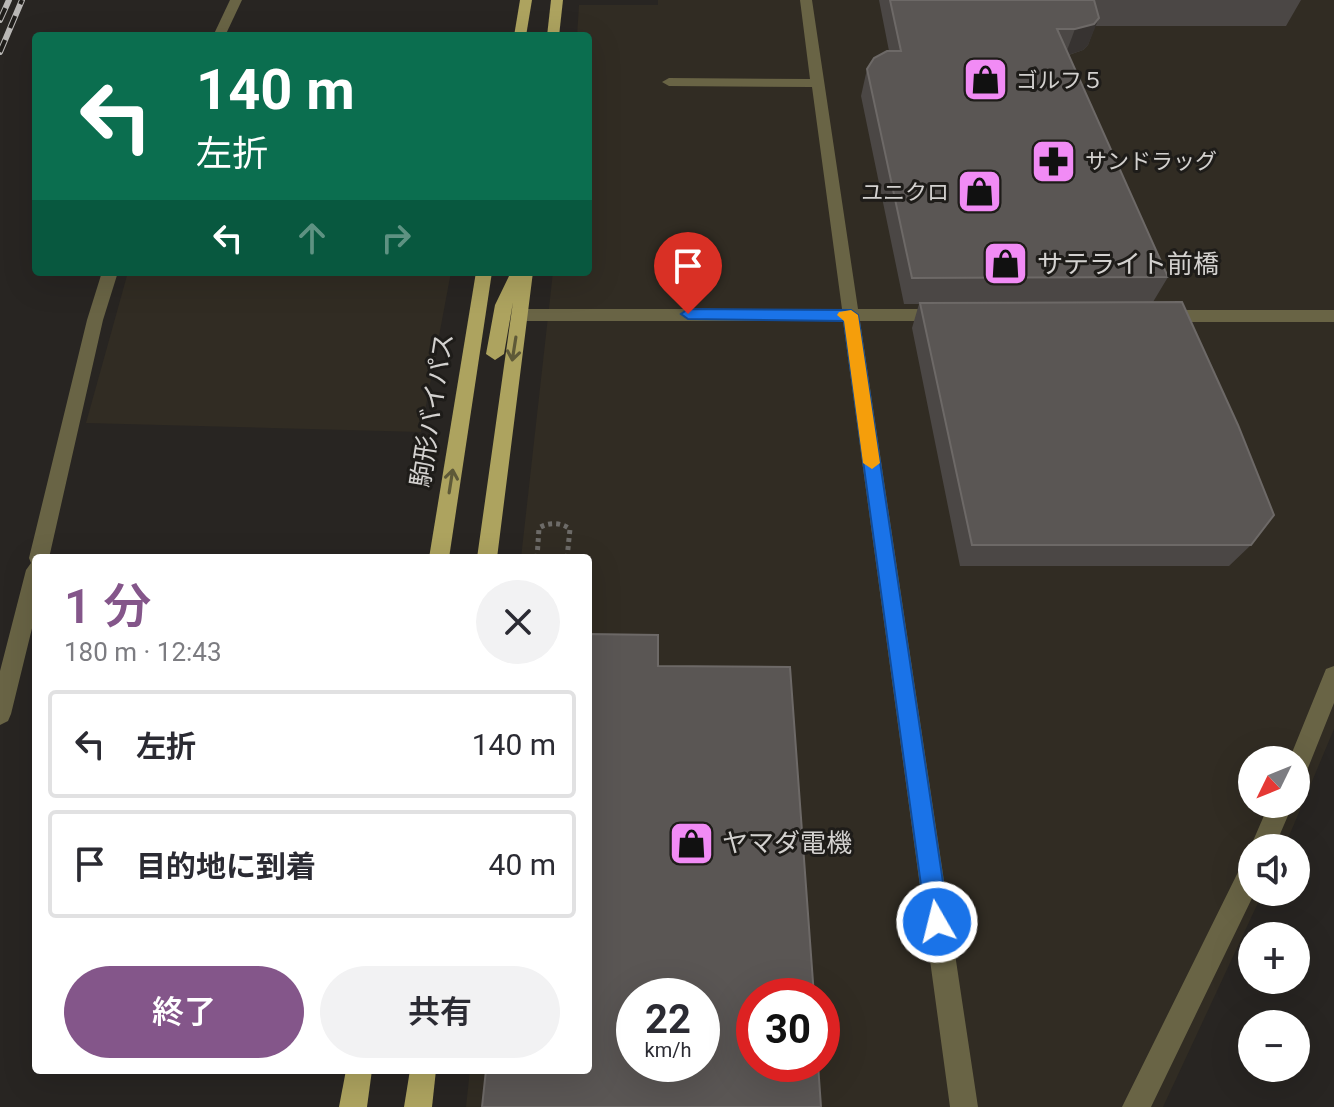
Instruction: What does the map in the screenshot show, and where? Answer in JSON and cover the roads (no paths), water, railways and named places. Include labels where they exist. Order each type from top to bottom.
[{"type":"main road","points":[[521,32],[526,0]]},
{"type":"main road","points":[[553,32],[557,0]]},
{"type":"main road","name":"駒形バイパス","points":[[440,554],[483,276]]},
{"type":"main road","points":[[495,354],[503,305],[517,276]]},
{"type":"main road","points":[[488,554],[525,276]]},
{"type":"main road","points":[[353,1107],[358,1074]]},
{"type":"main road","points":[[418,1107],[422,1074]]},
{"type":"street","points":[[221,32],[236,0]]},
{"type":"street","points":[[806,0],[964,1107]]},
{"type":"street","points":[[669,82],[817,83]]},
{"type":"street","points":[[40,554],[95,320],[109,276]]},
{"type":"street","points":[[520,315],[960,315]]},
{"type":"street","points":[[1149,316],[1334,316]]},
{"type":"street","points":[[0,714],[32,586]]},
{"type":"street","points":[[1306,746],[1334,676]]},
{"type":"street","points":[[1136,1107],[1238,902]]},
{"type":"railway","points":[[0,20],[9,0]]},
{"type":"railway","points":[[0,52],[22,0]]},
{"type":"place","name":"ゴルフ５","points":[[985,80]]},
{"type":"place","name":"サンドラッグ","points":[[1054,161]]},
{"type":"place","name":"ユニクロ","points":[[980,192]]},
{"type":"place","name":"サテライト前橋","points":[[1006,264]]},
{"type":"place","name":"ヤマダ電機","points":[[691,843]]}]
